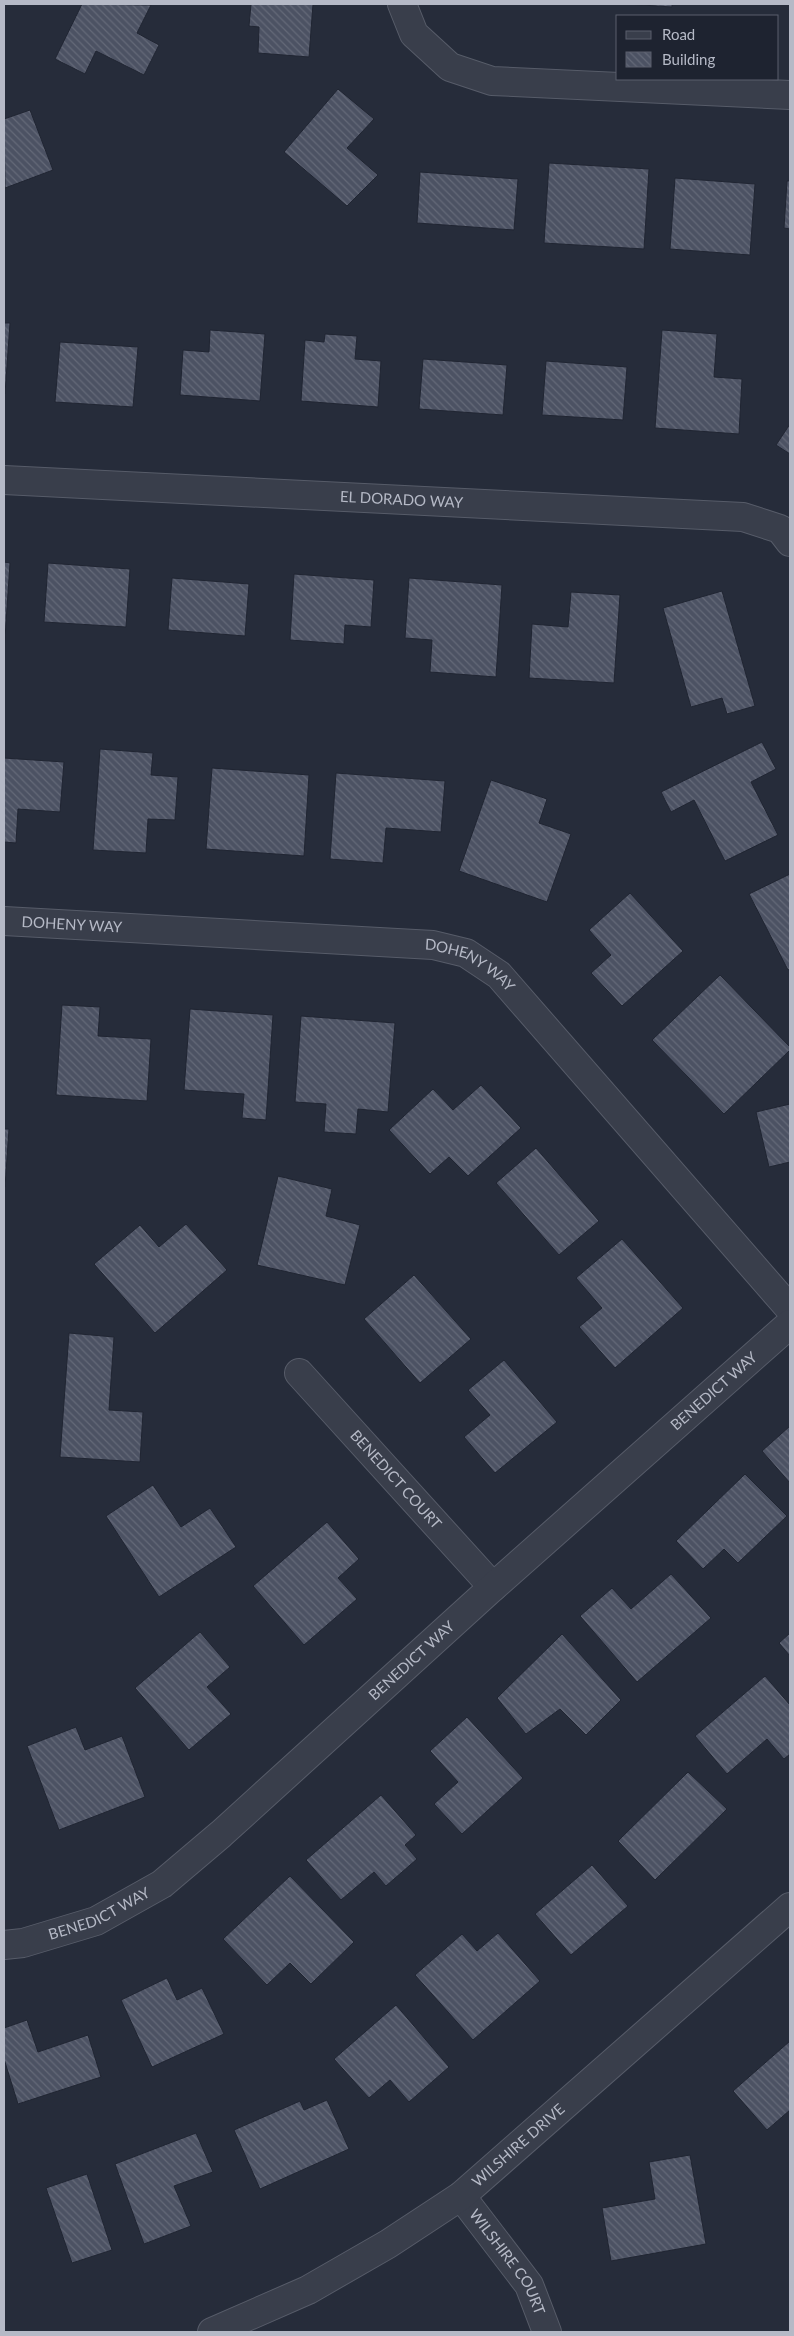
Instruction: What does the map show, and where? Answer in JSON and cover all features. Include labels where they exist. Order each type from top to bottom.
[{"type":"street","points":[[402,4],[414,34],[450,67],[492,81],[790,95]]},
{"type":"street","name":"EL DORADO WAY","points":[[4,480],[743,517],[780,529],[790,542]]},
{"type":"street","name":"DOHENY WAY","points":[[4,921],[433,944],[466,953],[500,975],[790,1309]]},
{"type":"street","name":"BENEDICT WAY","points":[[4,1945],[23,1943],[96,1921],[162,1884],[221,1834],[493,1587],[790,1324]]},
{"type":"street","name":"BENEDICT COURT","points":[[299,1373],[493,1587]]},
{"type":"street","name":"WILSHIRE DRIVE","points":[[212,2332],[308,2290],[388,2244],[461,2196],[790,1907]]},
{"type":"street","name":"WILSHIRE COURT","points":[[461,2196],[529,2285],[547,2332]]},
{"type":"building","points":[[82,4],[151,5],[137,33],[159,45],[144,75],[96,51],[85,74],[55,59]]},
{"type":"building","points":[[251,4],[313,4],[309,57],[258,53],[259,27],[249,26]]},
{"type":"building","points":[[627,4],[672,4],[672,7]]},
{"type":"building","points":[[338,89],[374,119],[347,148],[378,175],[347,206],[284,152]]},
{"type":"building","points":[[30,110],[53,170],[5,188],[4,119]]},
{"type":"building","points":[[549,163],[649,169],[644,249],[544,243]]},
{"type":"building","points":[[420,172],[518,179],[514,230],[417,223]]},
{"type":"building","points":[[675,178],[755,184],[750,255],[670,249]]},
{"type":"building","points":[[787,181],[790,181],[790,229],[784,228]]},
{"type":"building","points":[[4,323],[10,323],[5,394],[4,394]]},
{"type":"building","points":[[210,330],[265,334],[260,401],[180,395],[183,350],[209,352]]},
{"type":"building","points":[[662,330],[717,334],[714,377],[742,379],[739,434],[655,428]]},
{"type":"building","points":[[325,334],[357,336],[355,359],[381,361],[378,407],[301,401],[305,340],[324,342]]},
{"type":"building","points":[[60,342],[138,347],[133,407],[55,402]]},
{"type":"building","points":[[423,359],[507,365],[503,415],[419,409]]},
{"type":"building","points":[[546,361],[627,367],[623,420],[542,415]]},
{"type":"building","points":[[790,424],[790,454],[776,445]]},
{"type":"building","points":[[4,562],[10,563],[4,653]]},
{"type":"building","points":[[48,563],[130,569],[126,627],[44,622]]},
{"type":"building","points":[[294,574],[374,580],[371,627],[345,625],[344,644],[290,640]]},
{"type":"building","points":[[172,578],[249,584],[245,636],[168,630]]},
{"type":"building","points":[[409,578],[502,585],[496,677],[430,672],[432,640],[405,638]]},
{"type":"building","points":[[722,591],[755,706],[727,714],[722,698],[691,707],[663,608]]},
{"type":"building","points":[[571,592],[620,595],[614,683],[529,678],[532,624],[568,627]]},
{"type":"building","points":[[762,742],[776,769],[751,782],[778,835],[725,861],[694,800],[671,812],[661,792]]},
{"type":"building","points":[[100,749],[153,753],[151,775],[178,777],[175,820],[148,819],[146,853],[93,850]]},
{"type":"building","points":[[4,758],[64,762],[60,812],[18,809],[16,843],[4,842]]},
{"type":"building","points":[[212,768],[309,775],[304,856],[206,849]]},
{"type":"building","points":[[336,773],[445,781],[441,832],[386,828],[383,863],[330,859]]},
{"type":"building","points":[[491,780],[547,799],[539,823],[571,834],[547,902],[459,871]]},
{"type":"building","points":[[790,874],[790,969],[788,970],[749,894]]},
{"type":"building","points":[[630,893],[683,951],[622,1006],[591,973],[611,955],[589,930]]},
{"type":"building","points":[[720,975],[790,1047],[790,1050],[724,1114],[652,1040]]},
{"type":"building","points":[[62,1005],[100,1007],[98,1036],[151,1039],[147,1101],[56,1095]]},
{"type":"building","points":[[190,1009],[273,1015],[266,1120],[242,1118],[244,1094],[184,1090]]},
{"type":"building","points":[[301,1016],[395,1023],[388,1112],[358,1109],[356,1134],[324,1132],[326,1104],[295,1102]]},
{"type":"building","points":[[481,1085],[521,1128],[468,1176],[449,1157],[430,1174],[389,1130],[433,1089],[453,1110]]},
{"type":"building","points":[[790,1104],[790,1162],[769,1167],[756,1112]]},
{"type":"building","points":[[4,1129],[9,1129],[5,1187],[4,1187]]},
{"type":"building","points":[[536,1148],[599,1221],[559,1255],[496,1183]]},
{"type":"building","points":[[278,1176],[332,1189],[326,1216],[360,1225],[345,1285],[257,1265]]},
{"type":"building","points":[[186,1224],[227,1270],[155,1333],[94,1264],[140,1225],[159,1247]]},
{"type":"building","points":[[622,1239],[683,1308],[615,1368],[579,1327],[602,1308],[576,1278]]},
{"type":"building","points":[[414,1275],[471,1339],[420,1383],[364,1319]]},
{"type":"building","points":[[69,1333],[114,1337],[109,1410],[143,1412],[140,1462],[60,1457]]},
{"type":"building","points":[[504,1360],[557,1422],[495,1473],[464,1437],[490,1415],[468,1390]]},
{"type":"building","points":[[790,1426],[790,1483],[762,1451]]},
{"type":"building","points":[[745,1474],[787,1516],[738,1563],[724,1549],[703,1569],[676,1541]]},
{"type":"building","points":[[153,1485],[181,1527],[210,1508],[236,1547],[159,1597],[106,1516]]},
{"type":"building","points":[[327,1522],[359,1559],[338,1578],[357,1599],[304,1645],[253,1586]]},
{"type":"building","points":[[671,1574],[711,1618],[637,1682],[580,1616],[612,1588],[631,1609]]},
{"type":"building","points":[[200,1632],[230,1667],[207,1687],[231,1714],[189,1750],[135,1688]]},
{"type":"building","points":[[790,1633],[790,1656],[779,1643]]},
{"type":"building","points":[[562,1634],[621,1700],[586,1735],[560,1709],[526,1734],[497,1698]]},
{"type":"building","points":[[765,1676],[790,1705],[790,1754],[784,1759],[767,1739],[727,1774],[695,1736]]},
{"type":"building","points":[[467,1717],[523,1778],[462,1834],[434,1804],[458,1782],[430,1751]]},
{"type":"building","points":[[76,1727],[85,1750],[122,1736],[145,1797],[59,1830],[27,1746]]},
{"type":"building","points":[[688,1772],[727,1809],[655,1880],[618,1841]]},
{"type":"building","points":[[381,1795],[416,1835],[405,1845],[417,1859],[386,1886],[374,1872],[341,1900],[306,1860]]},
{"type":"building","points":[[592,1865],[628,1906],[571,1955],[535,1914]]},
{"type":"building","points":[[290,1876],[354,1942],[311,1984],[290,1963],[267,1985],[223,1939]]},
{"type":"building","points":[[498,1933],[540,1981],[473,2040],[415,1975],[462,1934],[477,1951]]},
{"type":"building","points":[[167,1978],[177,2000],[202,1988],[224,2034],[152,2067],[121,2000]]},
{"type":"building","points":[[396,2005],[449,2067],[409,2102],[390,2080],[369,2098],[334,2059]]},
{"type":"building","points":[[27,2020],[38,2052],[88,2035],[101,2077],[18,2104],[4,2059],[4,2028]]},
{"type":"building","points":[[790,2041],[790,2110],[767,2130],[733,2091]]},
{"type":"building","points":[[327,2100],[349,2149],[260,2189],[234,2130],[300,2101],[304,2110]]},
{"type":"building","points":[[196,2133],[213,2172],[174,2186],[191,2226],[144,2244],[115,2164]]},
{"type":"building","points":[[690,2155],[706,2244],[611,2261],[602,2208],[655,2199],[649,2162]]},
{"type":"building","points":[[87,2174],[112,2250],[72,2263],[46,2188]]}]
